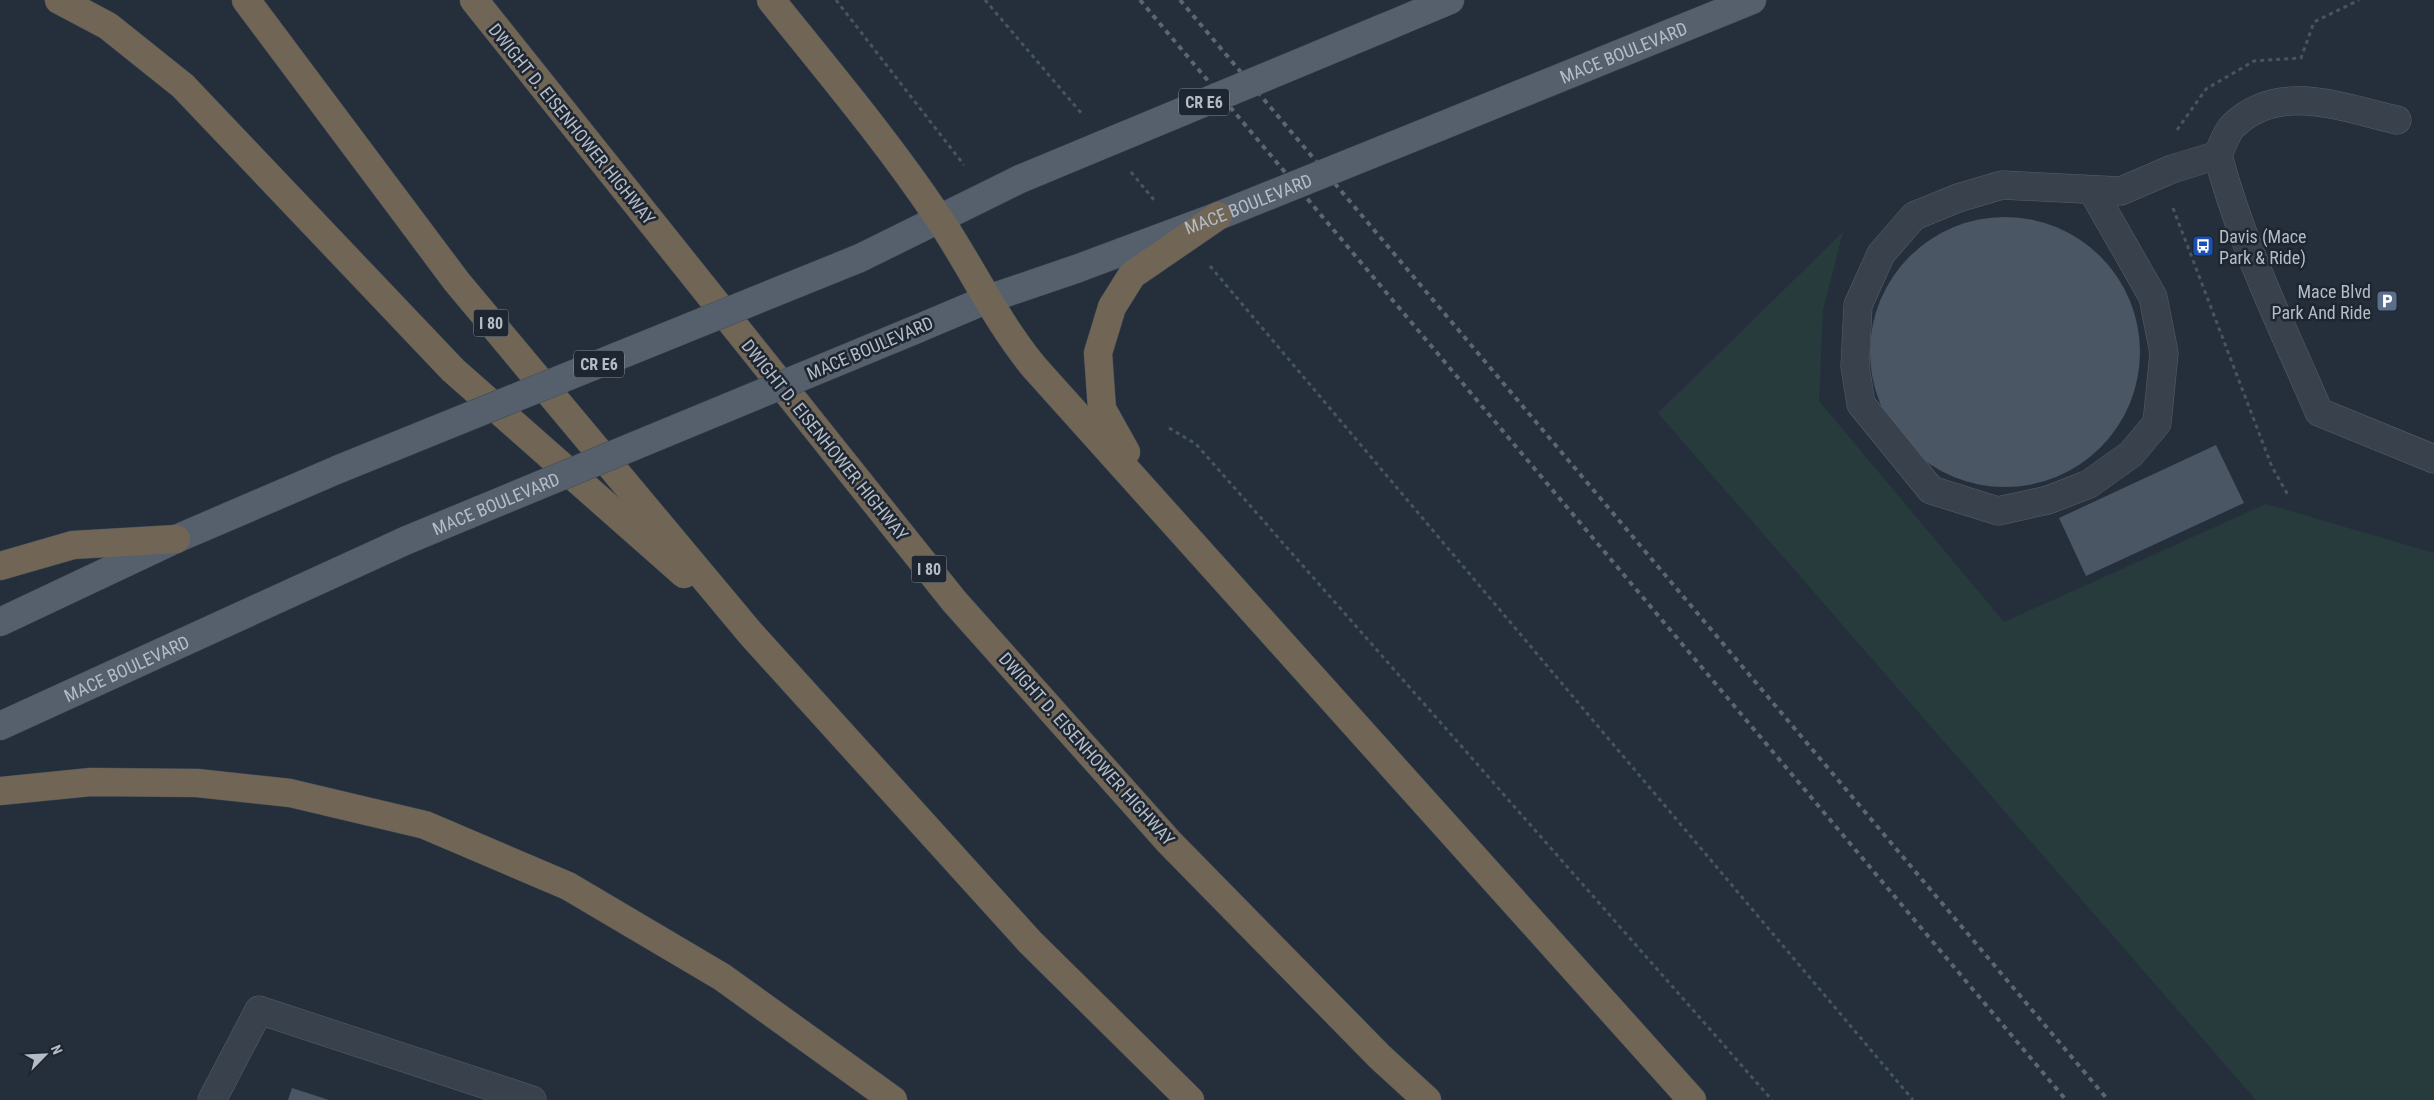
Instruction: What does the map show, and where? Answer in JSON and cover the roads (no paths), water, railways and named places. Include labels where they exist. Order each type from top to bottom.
[{"type":"highway","points":[[59,0],[108,26],[183,86],[453,370],[751,634]]},
{"type":"highway","name":"I 80","points":[[246,0],[457,282],[751,634],[1030,942],[1190,1100]]},
{"type":"highway","name":"DWIGHT D. EISENHOWER HIGHWAY","points":[[474,0],[954,601],[1169,842],[1380,1057],[1427,1100]]},
{"type":"highway","points":[[771,0],[887,144],[939,218],[1024,355],[1692,1100]]},
{"type":"highway","points":[[1149,493],[1102,409],[1098,353],[1112,307],[1132,274],[1218,216]]},
{"type":"highway","points":[[0,566],[73,545],[176,538]]},
{"type":"highway","points":[[0,791],[91,782],[197,783],[290,793],[425,825],[568,886],[714,972],[893,1100]]},
{"type":"main road","name":"CR E6","points":[[176,538],[339,469],[860,258],[1020,179],[1450,0]]},
{"type":"main road","name":"MACE BOULEVARD","points":[[0,726],[406,540],[988,299],[1218,216],[1752,0]]},
{"type":"main road","points":[[0,622],[176,538]]},
{"type":"lane","points":[[2397,120],[2304,99],[2265,104],[2233,125],[2218,155],[2227,192],[2239,223],[2319,412],[2434,459]]},
{"type":"lane","points":[[2092,190],[2153,297],[2164,353],[2157,423],[2131,454],[2090,484],[2048,500],[1998,511],[1931,490],[1861,404],[1855,366],[1858,305],[1882,254],[1914,216],[1958,198],[2002,185],[2121,191],[2172,169],[2218,155]]},
{"type":"lane","points":[[212,1100],[258,1010],[532,1100]]},
{"type":"railway","points":[[1140,0],[2066,1100]]},
{"type":"railway","points":[[1180,0],[2108,1100]]},
{"type":"place","name":"Davis (Mace Park & Ride)","points":[[2203,246]]},
{"type":"place","name":"Mace Blvd Park And Ride","points":[[2387,301]]}]
